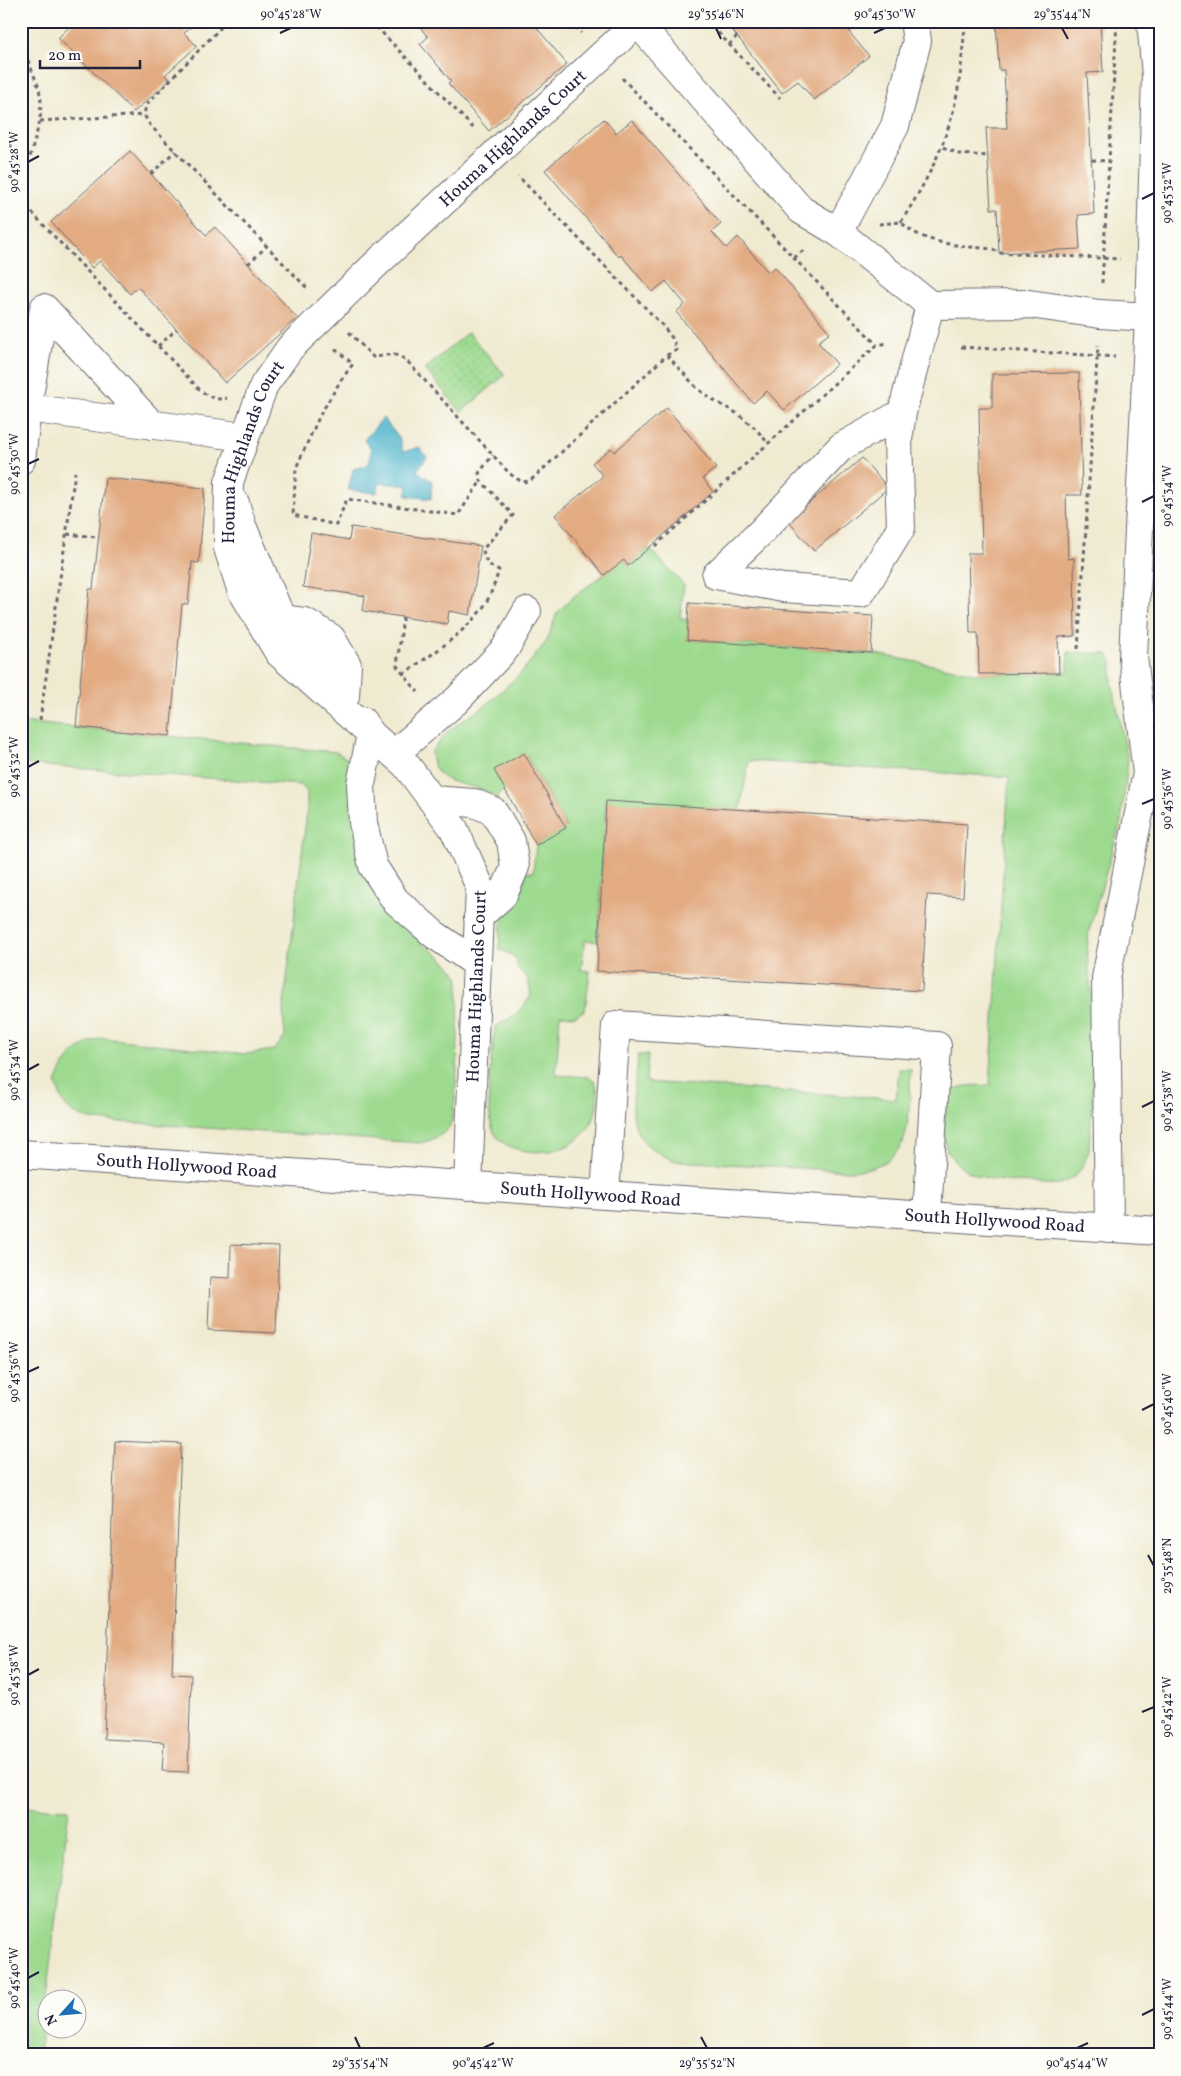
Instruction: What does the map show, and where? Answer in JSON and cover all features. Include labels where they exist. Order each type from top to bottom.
[{"type":"street","points":[[838,232],[895,126],[917,41],[914,21]]},
{"type":"street","points":[[1109,1228],[1106,978],[1147,773],[1133,657],[1155,317],[1158,75],[1151,21]]},
{"type":"street","name":"Houma Highlands Court","points":[[468,1186],[480,886],[454,830],[406,765],[279,653],[241,589],[228,548],[229,482],[264,385],[290,348],[328,310],[637,22]]},
{"type":"street","points":[[637,22],[801,210],[838,232],[930,305],[1029,304],[1100,314],[1155,317]]},
{"type":"street","points":[[902,412],[841,447],[761,532],[716,575],[783,588],[861,593],[901,528],[898,440],[902,412],[930,305]]},
{"type":"street","points":[[21,460],[26,408],[44,308],[152,425]]},
{"type":"street","points":[[26,408],[245,437]]},
{"type":"street","points":[[229,482],[242,526],[265,581],[284,618],[345,696],[371,734],[361,784],[363,823],[373,866],[395,900],[435,935],[476,963]]},
{"type":"street","points":[[394,754],[457,700],[506,650],[527,610]]},
{"type":"street","points":[[432,800],[474,803],[493,811],[511,841],[515,867],[503,895],[478,917]]},
{"type":"street","points":[[605,1195],[616,1025],[938,1046],[927,1216]]},
{"type":"street","name":"South Hollywood Road","points":[[21,1154],[468,1186],[1160,1231]]},
{"type":"path","points":[[25,21],[23,39],[27,58],[39,88],[41,102],[40,121],[23,182],[22,198],[35,216],[209,397],[221,400],[235,396]]},
{"type":"path","points":[[227,21],[146,105],[144,115],[175,151],[328,310]]},
{"type":"path","points":[[343,336],[348,331],[374,358],[386,354],[397,354],[407,361],[510,474],[522,482],[530,481],[667,354],[677,350],[673,339],[663,326],[371,21]]},
{"type":"path","points":[[707,21],[780,98]]},
{"type":"path","points":[[901,222],[921,191],[943,147],[960,81],[965,21]]},
{"type":"path","points":[[1102,287],[1117,22],[1108,21]]},
{"type":"path","points":[[729,45],[737,36]]},
{"type":"path","points":[[618,72],[877,345]]},
{"type":"path","points":[[40,121],[144,115]]},
{"type":"path","points":[[943,147],[959,154],[988,156]]},
{"type":"path","points":[[151,174],[175,151]]},
{"type":"path","points":[[1092,160],[1110,161]]},
{"type":"path","points":[[873,225],[901,222]]},
{"type":"path","points":[[901,222],[908,229],[928,239],[994,249],[999,253],[1103,257],[1128,260]]},
{"type":"path","points":[[248,264],[266,246]]},
{"type":"path","points":[[70,253],[75,248]]},
{"type":"path","points":[[158,346],[177,330]]},
{"type":"path","points":[[1078,649],[1098,340]]},
{"type":"path","points":[[655,546],[877,345],[897,341]]},
{"type":"path","points":[[338,342],[332,346],[353,364],[320,415],[296,468],[293,515],[336,525],[347,499],[458,515],[482,481]]},
{"type":"path","points":[[961,347],[1116,357]]},
{"type":"path","points":[[667,354],[696,387],[711,399],[738,414],[768,442]]},
{"type":"path","points":[[403,674],[432,655],[464,628],[483,608],[492,590],[499,570],[492,568],[484,558],[483,548],[513,514],[482,481],[478,473],[493,455]]},
{"type":"path","points":[[40,720],[75,472]]},
{"type":"path","points":[[66,534],[97,537]]},
{"type":"path","points":[[403,617],[397,666],[438,716]]},
{"type":"green space","points":[[468,332],[505,375],[461,412],[425,369]]},
{"type":"green space","points":[[649,548],[684,585],[680,618],[689,620],[687,640],[871,653],[979,674],[1068,672],[1068,652],[1108,654],[1112,662],[1112,682],[1128,760],[1121,821],[1089,931],[1087,951],[1096,1042],[1089,1150],[1081,1169],[1070,1180],[1058,1184],[1046,1184],[986,1178],[965,1169],[956,1162],[948,1152],[944,1140],[947,1096],[961,1087],[990,1085],[1009,777],[749,761],[740,810],[606,802],[598,942],[585,940],[581,970],[590,971],[585,1010],[575,1016],[560,1015],[556,1075],[589,1077],[595,1081],[598,1095],[594,1116],[589,1127],[577,1140],[552,1151],[540,1152],[517,1149],[498,1139],[493,1130],[489,1107],[495,1027],[516,1014],[531,995],[528,979],[518,968],[516,960],[510,954],[499,949],[501,923],[519,896],[527,872],[533,872],[536,845],[566,827],[525,753],[505,789],[496,798],[483,790],[442,777],[433,763],[431,752],[449,730],[485,706],[520,674],[547,641],[557,613],[574,596],[624,560],[628,566]]},
{"type":"green space","points":[[21,722],[336,752],[354,763],[396,919],[420,942],[442,958],[456,973],[459,980],[455,1101],[449,1127],[436,1138],[420,1143],[93,1120],[72,1112],[64,1104],[56,1083],[73,1054],[93,1041],[102,1038],[245,1054],[274,1050],[285,1037],[283,1012],[307,811],[307,792],[301,785],[21,764]]},
{"type":"green space","points":[[638,1055],[648,1055],[646,1082],[896,1099],[899,1069],[911,1069],[908,1122],[904,1137],[898,1149],[888,1159],[873,1167],[852,1171],[676,1161],[657,1152],[645,1142],[637,1131],[633,1105]]},
{"type":"green space","points":[[21,1807],[69,1809],[47,1988],[38,1988],[38,2038],[41,2038],[39,2055],[21,2055]]},
{"type":"water","points":[[383,418],[400,439],[403,452],[419,447],[427,457],[417,471],[432,481],[431,499],[406,496],[408,486],[380,483],[377,493],[348,490],[353,469],[366,466],[370,461],[371,449],[364,440]]},
{"type":"building","points":[[75,21],[197,21],[184,33],[197,46],[165,75],[170,80],[134,112],[58,38]]},
{"type":"building","points":[[415,21],[531,21],[567,64],[489,131],[448,83],[451,81],[420,44],[428,37]]},
{"type":"building","points":[[725,21],[859,21],[860,23],[849,32],[869,56],[814,100],[798,81],[782,93]]},
{"type":"building","points":[[996,21],[1100,21],[1103,72],[1087,73],[1094,214],[1078,215],[1080,249],[999,253],[997,209],[991,209],[986,128],[1007,128],[1004,70],[999,70]]},
{"type":"building","points":[[604,119],[616,133],[632,120],[721,224],[712,232],[726,248],[738,237],[768,272],[775,267],[830,333],[818,342],[837,364],[784,410],[767,391],[753,403],[676,312],[685,304],[666,281],[652,292],[621,255],[619,257],[545,170]]},
{"type":"building","points":[[130,151],[206,235],[215,227],[297,318],[225,383],[138,287],[130,294],[100,261],[92,268],[51,222]]},
{"type":"building","points":[[1079,373],[1082,495],[1066,495],[1068,559],[1074,558],[1075,636],[1058,637],[1059,673],[979,674],[978,633],[970,633],[968,553],[982,553],[979,408],[992,408],[992,374]]},
{"type":"building","points":[[667,408],[716,468],[703,478],[713,492],[628,566],[624,560],[604,575],[555,515],[603,476],[592,463],[611,448],[614,452]]},
{"type":"building","points":[[862,458],[888,488],[814,551],[788,521]]},
{"type":"building","points":[[105,478],[205,488],[199,563],[192,562],[188,604],[182,604],[170,736],[76,727],[89,589],[93,589]]},
{"type":"building","points":[[351,527],[481,546],[470,615],[449,611],[447,624],[363,611],[365,596],[303,587],[311,533],[349,540]]},
{"type":"building","points":[[689,603],[873,616],[871,653],[687,640]]},
{"type":"building","points":[[524,753],[566,828],[536,845],[494,770]]},
{"type":"building","points":[[606,801],[967,824],[963,897],[927,895],[922,991],[597,971]]},
{"type":"building","points":[[231,1244],[279,1246],[276,1333],[208,1330],[210,1277],[230,1278]]},
{"type":"building","points":[[115,1441],[181,1444],[172,1674],[191,1675],[188,1772],[162,1771],[164,1742],[104,1739]]}]
